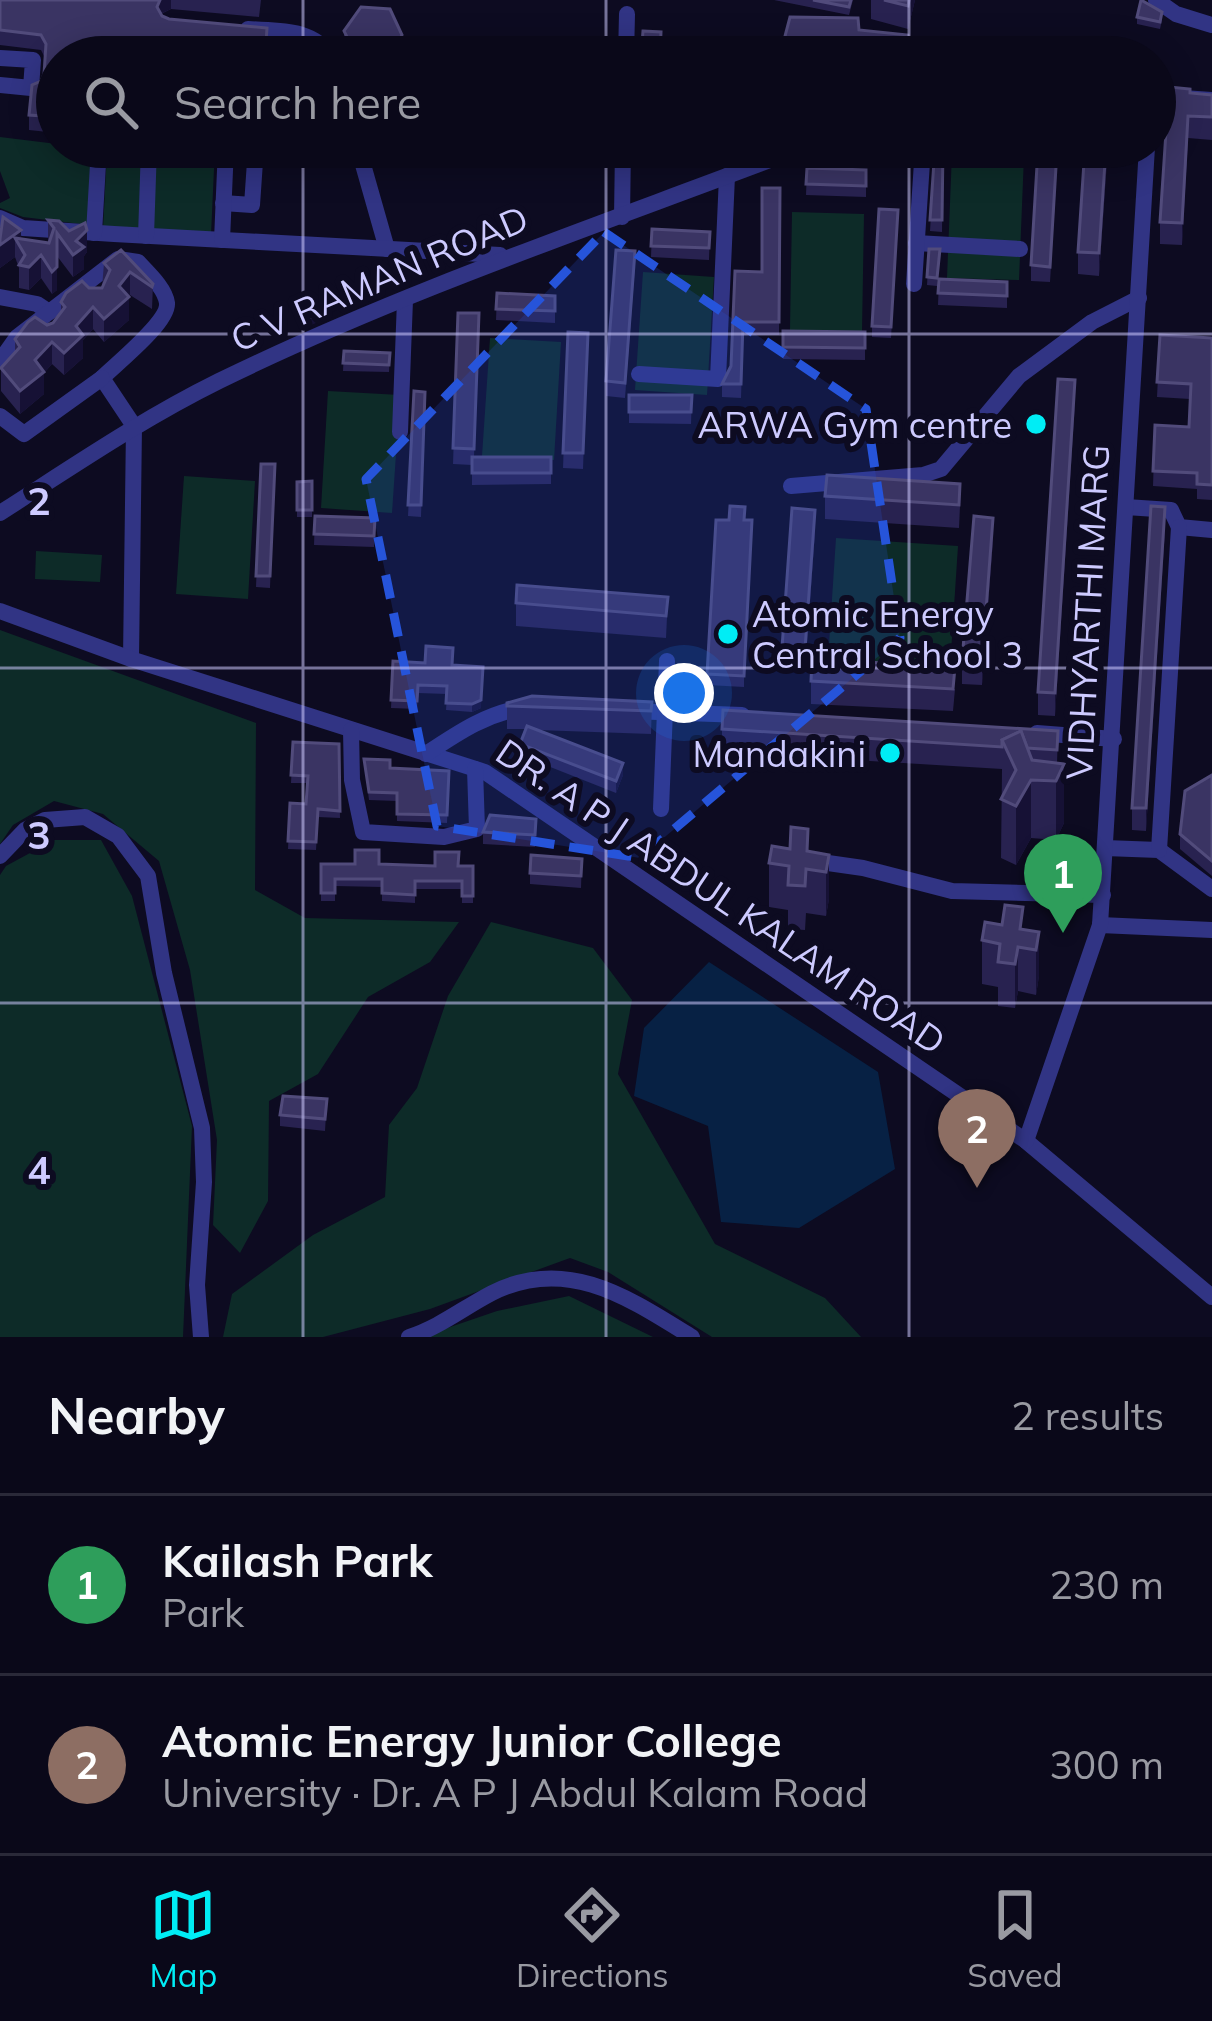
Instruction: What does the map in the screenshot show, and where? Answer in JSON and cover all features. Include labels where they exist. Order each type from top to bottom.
[{"type":"street","points":[[1156,0],[1176,14],[1212,25]]},
{"type":"street","points":[[626,36],[627,14]]},
{"type":"street","points":[[233,27],[308,36]]},
{"type":"street","points":[[0,58],[33,60],[31,88],[0,85]]},
{"type":"street","points":[[1176,97],[1212,100]]},
{"type":"street","points":[[94,233],[98,168]]},
{"type":"street","points":[[146,236],[148,168]]},
{"type":"street","points":[[222,240],[225,168]]},
{"type":"street","points":[[223,203],[253,205],[255,168]]},
{"type":"street","points":[[364,168],[386,249]]},
{"type":"street","points":[[622,217],[623,168]]},
{"type":"street","name":"C V RAMAN ROAD","points":[[0,513],[134,426],[220,380],[511,256],[749,168]]},
{"type":"street","points":[[914,284],[921,168]]},
{"type":"street","name":"VIDHYARTHI MARG","points":[[1026,1141],[1100,925],[1146,168]]},
{"type":"street","points":[[639,374],[718,379],[728,176]]},
{"type":"street","points":[[0,218],[23,228],[511,256]]},
{"type":"street","points":[[916,244],[1020,249]]},
{"type":"street","points":[[0,361],[17,337],[118,260],[126,257],[139,262],[164,293],[167,311],[102,378],[24,434],[0,416]]},
{"type":"street","points":[[0,297],[38,304],[49,312]]},
{"type":"street","points":[[791,486],[923,476],[941,469],[1019,376],[1092,322],[1139,298]]},
{"type":"street","points":[[400,432],[405,300]]},
{"type":"street","points":[[102,378],[134,426],[131,659]]},
{"type":"street","points":[[1126,507],[1171,511],[1179,526],[1159,850]]},
{"type":"street","points":[[1179,526],[1212,530]]},
{"type":"street","name":"DR. A P J ABDUL KALAM ROAD","points":[[0,611],[131,659],[485,772],[1026,1141],[1212,1297]]},
{"type":"street","points":[[661,808],[668,662]]},
{"type":"street","points":[[426,754],[500,711],[554,707]]},
{"type":"street","points":[[620,710],[751,716]]},
{"type":"street","points":[[351,730],[352,780],[363,832],[444,838],[477,830],[475,769]]},
{"type":"street","points":[[1027,732],[1114,739]]},
{"type":"street","points":[[0,856],[25,830],[45,820],[85,817],[118,836],[148,876],[164,973],[202,1128],[200,1337]]},
{"type":"street","points":[[1105,848],[1159,850],[1212,889]]},
{"type":"street","points":[[807,860],[952,890],[1103,895]]},
{"type":"street","points":[[1100,925],[1212,929]]},
{"type":"street","points":[[409,1337],[435,1329],[510,1284],[561,1276],[624,1295],[692,1337]]},
{"type":"highlighted area","points":[[604,232],[866,409],[900,638],[640,858],[437,826],[366,479]]},
{"type":"green space","points":[[0,137],[36,141],[36,168],[90,168],[89,225],[23,217],[0,208],[10,198],[0,171]]},
{"type":"green space","points":[[106,168],[214,168],[211,235],[103,229]]},
{"type":"green space","points":[[951,168],[1024,168],[1019,280],[947,278]]},
{"type":"green space","points":[[792,212],[864,214],[862,332],[790,330]]},
{"type":"green space","points":[[643,272],[714,277],[707,395],[635,390]]},
{"type":"green space","points":[[490,338],[561,342],[554,460],[482,456]]},
{"type":"green space","points":[[328,391],[400,395],[392,513],[321,508]]},
{"type":"green space","points":[[184,476],[255,481],[248,599],[176,594]]},
{"type":"green space","points":[[836,538],[958,546],[950,668],[828,660]]},
{"type":"green space","points":[[36,551],[102,555],[100,582],[35,579]]},
{"type":"green space","points":[[0,630],[256,723],[255,890],[305,918],[459,922],[430,962],[368,997],[318,1074],[269,1101],[268,1201],[240,1253],[213,1225],[217,1140],[190,970],[159,861],[103,814],[54,801],[13,825],[0,844]]},
{"type":"green space","points":[[54,840],[101,840],[132,896],[192,1126],[183,1337],[0,1337],[0,875],[6,866]]},
{"type":"green space","points":[[491,922],[593,948],[632,1000],[618,1074],[715,1244],[825,1298],[861,1337],[712,1337],[608,1272],[570,1258],[430,1309],[323,1337],[223,1337],[232,1294],[313,1235],[385,1197],[389,1125],[417,1088],[448,996]]},
{"type":"green space","points":[[569,1296],[653,1337],[421,1337],[497,1311]]},
{"type":"water","points":[[709,962],[878,1072],[895,1169],[799,1228],[721,1222],[708,1126],[634,1096],[644,1028]]},
{"type":"building","points":[[0,0],[160,0],[157,7],[169,19],[267,28],[266,36],[42,36],[0,30]]},
{"type":"building","points":[[813,0],[851,0],[849,7]]},
{"type":"building","points":[[1141,0],[1162,12],[1160,22],[1137,17]]},
{"type":"building","points":[[361,7],[390,9],[402,35],[346,36],[344,31]]},
{"type":"building","points":[[790,17],[858,18],[859,30],[908,36],[785,36]]},
{"type":"building","points":[[36,83],[36,116],[29,115]]},
{"type":"building","points":[[1176,88],[1212,95],[1212,117],[1188,116],[1182,223],[1160,222],[1164,168],[1176,168]]},
{"type":"building","points":[[807,168],[866,170],[866,186],[806,184]]},
{"type":"building","points":[[934,168],[943,168],[942,220],[930,220]]},
{"type":"building","points":[[1037,168],[1056,168],[1050,267],[1031,265]]},
{"type":"building","points":[[1084,168],[1105,168],[1099,253],[1078,252]]},
{"type":"building","points":[[762,188],[780,188],[779,322],[743,322],[741,384],[722,384],[731,366],[735,271],[762,272]]},
{"type":"building","points":[[879,209],[898,210],[891,327],[872,326]]},
{"type":"building","points":[[3,217],[21,230],[0,245],[0,239]]},
{"type":"building","points":[[48,220],[59,221],[69,231],[85,223],[87,230],[76,241],[84,247],[73,255],[57,233],[57,267],[52,272],[41,255],[29,267],[19,265],[25,255],[15,238],[49,243],[54,228]]},
{"type":"building","points":[[652,229],[710,232],[709,248],[651,246]]},
{"type":"building","points":[[929,249],[940,249],[937,278],[927,277]]},
{"type":"building","points":[[121,250],[152,287],[130,272],[119,286],[129,297],[104,319],[93,307],[76,326],[83,335],[64,353],[52,342],[35,360],[44,372],[20,391],[1,368],[20,347],[15,339],[35,317],[47,325],[53,323],[65,307],[61,302],[66,293],[82,281],[89,288],[102,288],[110,270],[104,263]]},
{"type":"building","points":[[616,250],[635,251],[625,383],[606,381]]},
{"type":"building","points":[[939,279],[1007,282],[1007,296],[938,293]]},
{"type":"building","points":[[497,293],[555,296],[555,311],[496,309]]},
{"type":"building","points":[[323,301],[327,310],[307,319],[302,310]]},
{"type":"building","points":[[458,313],[479,313],[474,449],[453,448]]},
{"type":"building","points":[[783,331],[865,332],[865,348],[783,347]]},
{"type":"building","points":[[568,332],[588,333],[583,453],[563,453]]},
{"type":"building","points":[[1160,335],[1212,338],[1212,485],[1197,484],[1197,473],[1153,471],[1155,425],[1189,427],[1191,384],[1157,382]]},
{"type":"building","points":[[344,351],[390,353],[389,365],[343,363]]},
{"type":"building","points":[[1058,379],[1075,380],[1055,693],[1038,692]]},
{"type":"building","points":[[414,391],[425,392],[421,505],[408,505]]},
{"type":"building","points":[[629,395],[692,395],[691,412],[629,412]]},
{"type":"building","points":[[472,457],[551,457],[551,473],[472,473]]},
{"type":"building","points":[[261,464],[275,464],[270,576],[256,576]]},
{"type":"building","points":[[827,475],[960,484],[959,505],[825,496]]},
{"type":"building","points":[[312,481],[312,510],[297,510],[297,482]]},
{"type":"building","name":"Atomic Energy Central School 3","points":[[730,506],[745,507],[744,520],[752,520],[744,676],[707,674],[716,520],[729,520]]},
{"type":"building","points":[[1151,506],[1165,507],[1146,808],[1132,808]]},
{"type":"building","name":"Mandakini","points":[[792,508],[815,510],[805,649],[782,648]]},
{"type":"building","points":[[315,516],[375,518],[374,536],[314,534]]},
{"type":"building","points":[[974,516],[993,518],[982,663],[962,661]]},
{"type":"building","points":[[517,585],[668,597],[666,616],[516,603]]},
{"type":"building","points":[[426,646],[453,648],[452,665],[483,667],[481,700],[446,703],[447,686],[418,685],[417,701],[391,700],[393,661],[425,663]]},
{"type":"building","points":[[812,659],[955,667],[953,689],[811,681]]},
{"type":"building","points":[[532,696],[652,702],[651,711],[507,706]]},
{"type":"building","points":[[723,710],[1058,731],[1057,750],[1027,748],[1021,731],[1002,740],[1002,747],[722,729]]},
{"type":"building","points":[[527,726],[623,763],[616,781],[520,744]]},
{"type":"building","points":[[1021,731],[1032,760],[1064,764],[1056,781],[1031,780],[1016,806],[1001,799],[1016,770],[1002,740]]},
{"type":"building","points":[[293,742],[339,744],[340,811],[318,809],[316,842],[288,841],[290,803],[306,804],[308,776],[291,775]]},
{"type":"building","points":[[364,759],[390,760],[390,768],[449,771],[447,815],[397,814],[397,793],[369,792]]},
{"type":"building","points":[[1212,775],[1212,861],[1180,834],[1185,791]]},
{"type":"building","points":[[490,815],[536,819],[535,835],[483,832]]},
{"type":"building","points":[[791,827],[808,829],[807,851],[829,855],[826,872],[806,869],[805,886],[788,885],[789,866],[769,863],[772,846],[790,849]]},
{"type":"building","points":[[355,850],[379,850],[379,864],[435,866],[435,852],[459,852],[458,866],[473,866],[473,896],[462,896],[462,881],[415,881],[415,895],[382,893],[382,879],[335,879],[335,893],[321,893],[321,864],[355,864]]},
{"type":"building","points":[[531,855],[582,859],[581,876],[530,873]]},
{"type":"building","points":[[1005,905],[1023,907],[1020,929],[1039,932],[1036,950],[1018,947],[1015,964],[998,962],[1000,944],[982,940],[985,922],[1002,925]]},
{"type":"building","points":[[283,1096],[327,1099],[325,1119],[280,1115]]},
{"type":"place","name":"ARWA Gym centre","points":[[1036,424]]},
{"type":"place","name":"Atomic Energy Central School 3","points":[[728,634]]},
{"type":"place","name":"Mandakini","points":[[890,753]]},
{"type":"place","name":"Kailash Park","points":[[1063,933]]},
{"type":"place","name":"Atomic Energy Junior College","points":[[977,1188]]}]
